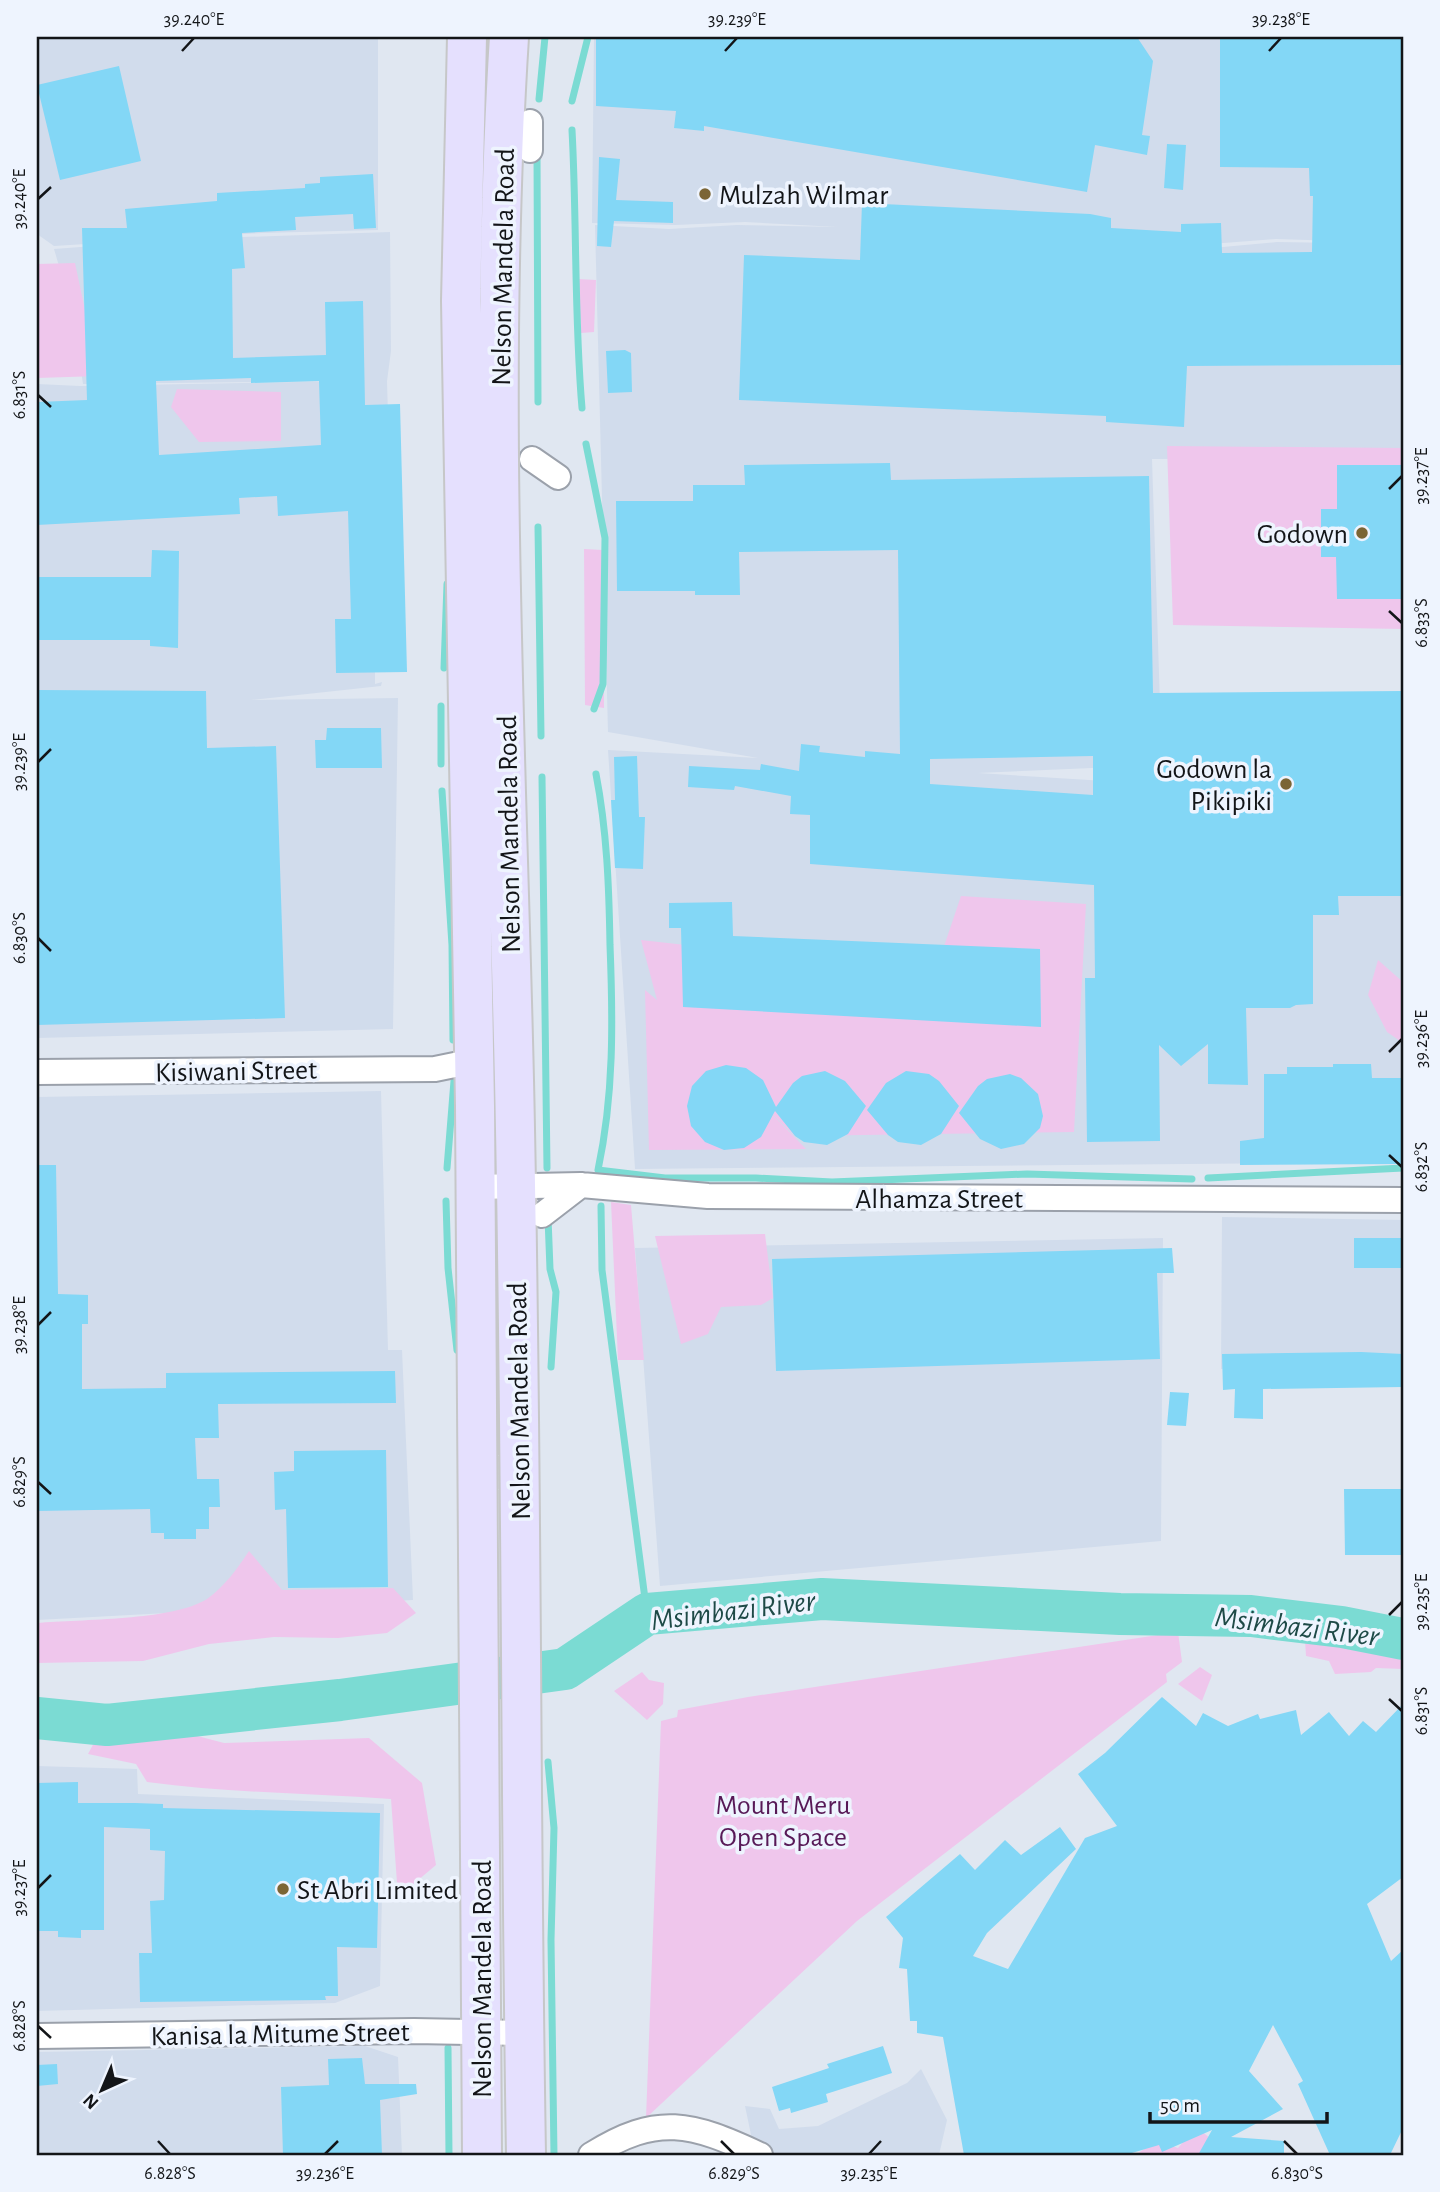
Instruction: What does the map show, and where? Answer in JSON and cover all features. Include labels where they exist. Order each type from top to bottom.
[{"type":"main road","name":"Nelson Mandela Road","points":[[467,37],[461,301],[474,1061],[482,2155]]},
{"type":"main road","name":"Nelson Mandela Road","points":[[509,37],[500,429],[516,1187],[526,2155]]},
{"type":"street","points":[[530,122],[530,150]]},
{"type":"street","points":[[532,459],[558,477]]},
{"type":"street","name":"Kisiwani Street","points":[[37,1072],[435,1069],[474,1061]]},
{"type":"street","name":"Alhamza Street","points":[[475,1187],[581,1185],[708,1196],[1403,1200]]},
{"type":"street","points":[[542,1215],[581,1185]]},
{"type":"street","name":"Kanisa la Mitume Street","points":[[37,2036],[524,2033]]},
{"type":"street","points":[[590,2155],[643,2128],[685,2127],[760,2155]]},
{"type":"shaded area","points":[[37,37],[378,37],[378,230],[261,233],[54,246],[37,234]]},
{"type":"shaded area","points":[[594,37],[1403,37],[1403,243],[1276,239],[1198,245],[1168,252],[1277,242],[1403,244],[1403,458],[1152,459],[1162,765],[978,773],[1154,784],[1166,882],[1403,880],[1403,1162],[635,1169],[608,750],[758,758],[608,732],[595,225],[669,229],[737,225],[837,227],[745,222],[675,225],[592,223]]},
{"type":"shaded area","points":[[390,232],[391,351],[387,381],[395,659],[375,662],[375,684],[382,682],[381,686],[251,700],[398,698],[393,1029],[37,1038],[37,384],[80,386],[356,381],[83,384],[72,310],[54,249],[187,239]]},
{"type":"shaded area","points":[[381,1091],[388,1350],[402,1350],[413,1600],[37,1620],[37,1097]]},
{"type":"shaded area","points":[[1222,1217],[1403,1220],[1403,1372],[1221,1369]]},
{"type":"shaded area","points":[[1163,1238],[1161,1541],[660,1586],[635,1248]]},
{"type":"shaded area","points":[[37,1766],[137,1769],[138,1794],[384,1804],[380,1986],[335,2003],[37,2011]]},
{"type":"shaded area","points":[[365,2046],[398,2057],[402,2155],[37,2155],[37,2052]]},
{"type":"shaded area","points":[[921,2069],[947,2120],[939,2155],[755,2154],[745,2106],[770,2109],[779,2129],[818,2126],[907,2083]]},
{"type":"green space","points":[[75,263],[99,376],[37,378],[37,264]]},
{"type":"green space","points":[[578,279],[596,280],[594,332],[581,333]]},
{"type":"green space","points":[[177,389],[281,392],[281,441],[199,442],[171,407]]},
{"type":"green space","points":[[1167,446],[1403,448],[1403,629],[1173,625]]},
{"type":"green space","points":[[584,549],[603,550],[604,708],[585,705]]},
{"type":"green space","points":[[961,896],[1086,904],[1074,1132],[795,1136],[765,1107],[806,1149],[649,1150],[645,990],[657,1000],[641,940],[935,973]]},
{"type":"green space","points":[[1378,960],[1403,982],[1403,1043],[1387,1032],[1368,995]]},
{"type":"green space","points":[[611,1202],[631,1205],[644,1360],[618,1360]]},
{"type":"green space","points":[[765,1234],[773,1298],[761,1305],[721,1307],[708,1334],[681,1344],[655,1236]]},
{"type":"green space","points":[[249,1551],[282,1590],[393,1588],[416,1613],[387,1633],[338,1638],[274,1637],[209,1644],[143,1661],[37,1663],[37,1623],[149,1615],[191,1606],[207,1599],[219,1589]]},
{"type":"green space","name":"Mount Meru Open Space","points":[[1178,1632],[1182,1662],[1166,1674],[1167,1682],[857,1921],[646,2118],[661,1721],[677,1717],[678,1710],[748,1697]]},
{"type":"green space","points":[[1305,1640],[1403,1652],[1403,1669],[1376,1668],[1371,1672],[1335,1674],[1329,1661],[1306,1656]]},
{"type":"green space","points":[[1200,1667],[1212,1675],[1202,1701],[1178,1684]]},
{"type":"green space","points":[[642,1672],[649,1680],[664,1683],[663,1704],[647,1720],[614,1691]]},
{"type":"green space","points":[[110,1713],[224,1743],[369,1738],[422,1783],[436,1865],[398,1897],[391,1799],[238,1791],[147,1782],[136,1764],[88,1754]]},
{"type":"green space","points":[[1196,2127],[1224,2149],[1220,2155],[1135,2155],[1157,2141],[1178,2148]]},
{"type":"building","points":[[596,37],[1137,37],[1153,61],[1142,135],[1150,136],[1147,155],[1095,145],[1087,192],[704,126],[704,131],[674,128],[676,111],[596,106]]},
{"type":"building","points":[[1220,37],[1403,37],[1403,365],[1187,366],[1184,427],[1106,422],[1106,416],[739,400],[744,255],[860,260],[862,203],[1090,214],[1111,218],[1111,228],[1181,232],[1181,224],[1221,223],[1222,253],[1312,252],[1313,196],[1310,196],[1309,168],[1220,167]]},
{"type":"building","points":[[119,66],[141,161],[60,180],[37,85]]},
{"type":"building","points":[[1167,144],[1186,145],[1183,190],[1164,188]]},
{"type":"building","points":[[599,157],[620,159],[616,200],[673,202],[673,223],[614,221],[611,247],[597,246]]},
{"type":"building","points":[[373,174],[376,228],[354,229],[353,214],[295,217],[296,230],[242,233],[245,268],[232,269],[233,358],[326,355],[325,302],[363,301],[365,405],[400,404],[407,672],[336,673],[335,619],[351,619],[348,511],[278,516],[277,496],[239,498],[240,514],[37,525],[37,402],[87,400],[82,228],[127,228],[125,209],[217,201],[217,193],[305,188],[305,184],[320,183],[320,177]],"holes":[[[251,378],[251,383],[319,381],[321,445],[159,455],[156,381]]]},
{"type":"building","points":[[625,350],[631,353],[632,392],[608,393],[606,351]]},
{"type":"building","points":[[890,463],[891,480],[1149,476],[1153,693],[1403,691],[1401,896],[1338,896],[1339,915],[1313,915],[1313,1004],[1290,1008],[1246,1008],[1248,1085],[1208,1084],[1208,1044],[1181,1066],[1159,1045],[1160,1141],[1087,1142],[1085,978],[1095,978],[1094,885],[810,864],[810,815],[790,814],[791,796],[735,786],[734,790],[688,787],[689,766],[760,770],[761,764],[799,771],[801,744],[820,746],[819,752],[865,757],[865,751],[900,754],[898,550],[739,552],[740,595],[695,595],[695,591],[617,591],[616,501],[693,501],[693,485],[745,485],[744,465]],"holes":[[[1093,756],[1093,795],[930,784],[930,759]]]},
{"type":"building","name":"Godown","points":[[1337,465],[1403,465],[1403,599],[1337,599],[1336,557],[1321,557],[1321,509],[1337,509]]},
{"type":"building","points":[[152,550],[179,551],[178,648],[150,646],[150,640],[37,640],[37,577],[151,577]]},
{"type":"building","points":[[37,690],[206,691],[207,748],[276,746],[285,1018],[37,1025]]},
{"type":"building","points":[[327,728],[381,728],[382,768],[316,768],[315,740],[326,740]]},
{"type":"building","points":[[637,756],[639,817],[645,817],[643,869],[615,868],[611,800],[615,800],[614,757]]},
{"type":"building","points":[[732,902],[733,936],[1040,949],[1041,1027],[683,1007],[681,928],[669,928],[669,903]]},
{"type":"building","points":[[1333,1064],[1371,1064],[1372,1078],[1403,1078],[1403,1164],[1240,1165],[1240,1141],[1264,1138],[1264,1074],[1287,1074],[1287,1067],[1333,1067]]},
{"type":"building","points":[[726,1065],[746,1068],[763,1080],[776,1107],[793,1083],[802,1076],[825,1071],[845,1081],[866,1106],[848,1134],[827,1145],[804,1142],[795,1136],[775,1111],[761,1137],[744,1148],[724,1150],[705,1142],[691,1126],[687,1106],[692,1086],[706,1071]]},
{"type":"building","points":[[906,1071],[929,1074],[939,1081],[959,1106],[941,1134],[921,1145],[898,1142],[888,1135],[867,1110],[886,1083]]},
{"type":"building","points":[[1010,1074],[1021,1078],[1038,1094],[1043,1116],[1040,1128],[1024,1144],[1001,1149],[980,1139],[959,1113],[978,1086],[987,1079]]},
{"type":"building","points":[[37,1165],[56,1165],[58,1294],[88,1295],[88,1324],[82,1324],[82,1389],[166,1388],[166,1373],[395,1371],[396,1403],[218,1404],[219,1438],[195,1438],[197,1479],[219,1479],[220,1507],[209,1507],[209,1529],[196,1529],[196,1539],[164,1539],[164,1533],[151,1533],[150,1509],[37,1511]]},
{"type":"building","points":[[1354,1238],[1403,1238],[1403,1268],[1354,1268]]},
{"type":"building","points":[[1172,1248],[1174,1273],[1157,1273],[1160,1359],[776,1371],[772,1259]]},
{"type":"building","points":[[1222,1354],[1403,1354],[1403,1387],[1263,1389],[1263,1419],[1234,1418],[1235,1389],[1223,1390]]},
{"type":"building","points":[[1170,1392],[1189,1393],[1186,1426],[1167,1425]]},
{"type":"building","points":[[386,1450],[388,1587],[288,1588],[286,1509],[275,1510],[274,1472],[294,1471],[294,1451]]},
{"type":"building","points":[[1344,1489],[1403,1489],[1403,1555],[1345,1555]]},
{"type":"building","points":[[1162,1697],[1196,1726],[1203,1713],[1228,1726],[1258,1714],[1260,1719],[1296,1710],[1301,1735],[1329,1712],[1349,1736],[1363,1721],[1376,1732],[1403,1704],[1403,1877],[1367,1904],[1391,1961],[1403,1950],[1403,2128],[1390,2155],[1330,2155],[1298,2084],[1303,2081],[1273,2025],[1249,2071],[1283,2109],[1231,2137],[1284,2141],[1284,2155],[1198,2155],[1212,2130],[1162,2152],[1159,2145],[1125,2155],[964,2155],[943,2037],[917,2033],[917,2021],[910,2021],[907,1969],[899,1968],[903,1938],[886,1917],[960,1854],[975,1870],[1005,1840],[1021,1855],[1060,1827],[1076,1849],[987,1933],[973,1956],[1008,1969],[1085,1838],[1117,1826],[1078,1774],[1105,1753]]},
{"type":"building","points":[[78,1782],[78,1803],[163,1804],[163,1808],[380,1813],[377,1948],[337,1947],[338,1996],[325,1996],[326,2000],[140,2002],[139,1953],[152,1953],[150,1901],[164,1900],[165,1851],[150,1850],[150,1829],[104,1827],[104,1930],[81,1930],[81,1938],[58,1937],[58,1931],[37,1931],[37,1783]]},
{"type":"building","points":[[883,2046],[892,2073],[826,2094],[828,2102],[791,2113],[790,2108],[779,2111],[772,2087],[829,2068],[827,2064]]},
{"type":"building","points":[[362,2058],[365,2084],[416,2084],[417,2094],[380,2100],[382,2155],[283,2155],[281,2087],[329,2085],[328,2059]]},
{"type":"building","points":[[57,2064],[58,2084],[37,2086],[37,2065]]},
{"type":"waterway","points":[[539,99],[545,37]]},
{"type":"waterway","points":[[572,101],[588,37]]},
{"type":"waterway","points":[[572,130],[582,408]]},
{"type":"waterway","points":[[537,151],[538,402]]},
{"type":"waterway","points":[[586,444],[605,538],[603,684],[594,709]]},
{"type":"waterway","points":[[538,527],[541,736]]},
{"type":"waterway","points":[[444,668],[447,584]]},
{"type":"waterway","points":[[441,706],[441,764]]},
{"type":"waterway","points":[[596,774],[607,859],[612,1002],[610,1086],[598,1170],[665,1178],[756,1178],[832,1182],[1027,1174],[1192,1179]]},
{"type":"waterway","points":[[542,777],[547,1168]]},
{"type":"waterway","points":[[442,791],[452,945],[453,1040]]},
{"type":"waterway","points":[[447,1168],[454,1081]]},
{"type":"waterway","points":[[1208,1178],[1403,1168]]},
{"type":"waterway","points":[[446,1201],[448,1268],[457,1350]]},
{"type":"waterway","points":[[601,1206],[602,1270],[647,1614]]},
{"type":"waterway","points":[[548,1218],[550,1269],[556,1292],[551,1367]]},
{"type":"waterway","name":"Msimbazi River","points":[[37,1718],[107,1725],[340,1700],[565,1669],[647,1614],[822,1599],[1120,1614],[1251,1616],[1342,1627],[1403,1639]]},
{"type":"waterway","points":[[548,1762],[554,1828],[551,1940],[554,2155]]},
{"type":"waterway","points":[[448,2048],[449,2155]]},
{"type":"place","name":"Mulzah Wilmar","points":[[705,194]]},
{"type":"place","name":"Godown","points":[[1362,533]]},
{"type":"place","name":"Godown la Pikipiki","points":[[1286,784]]},
{"type":"place","name":"St Abri Limited","points":[[283,1889]]}]
